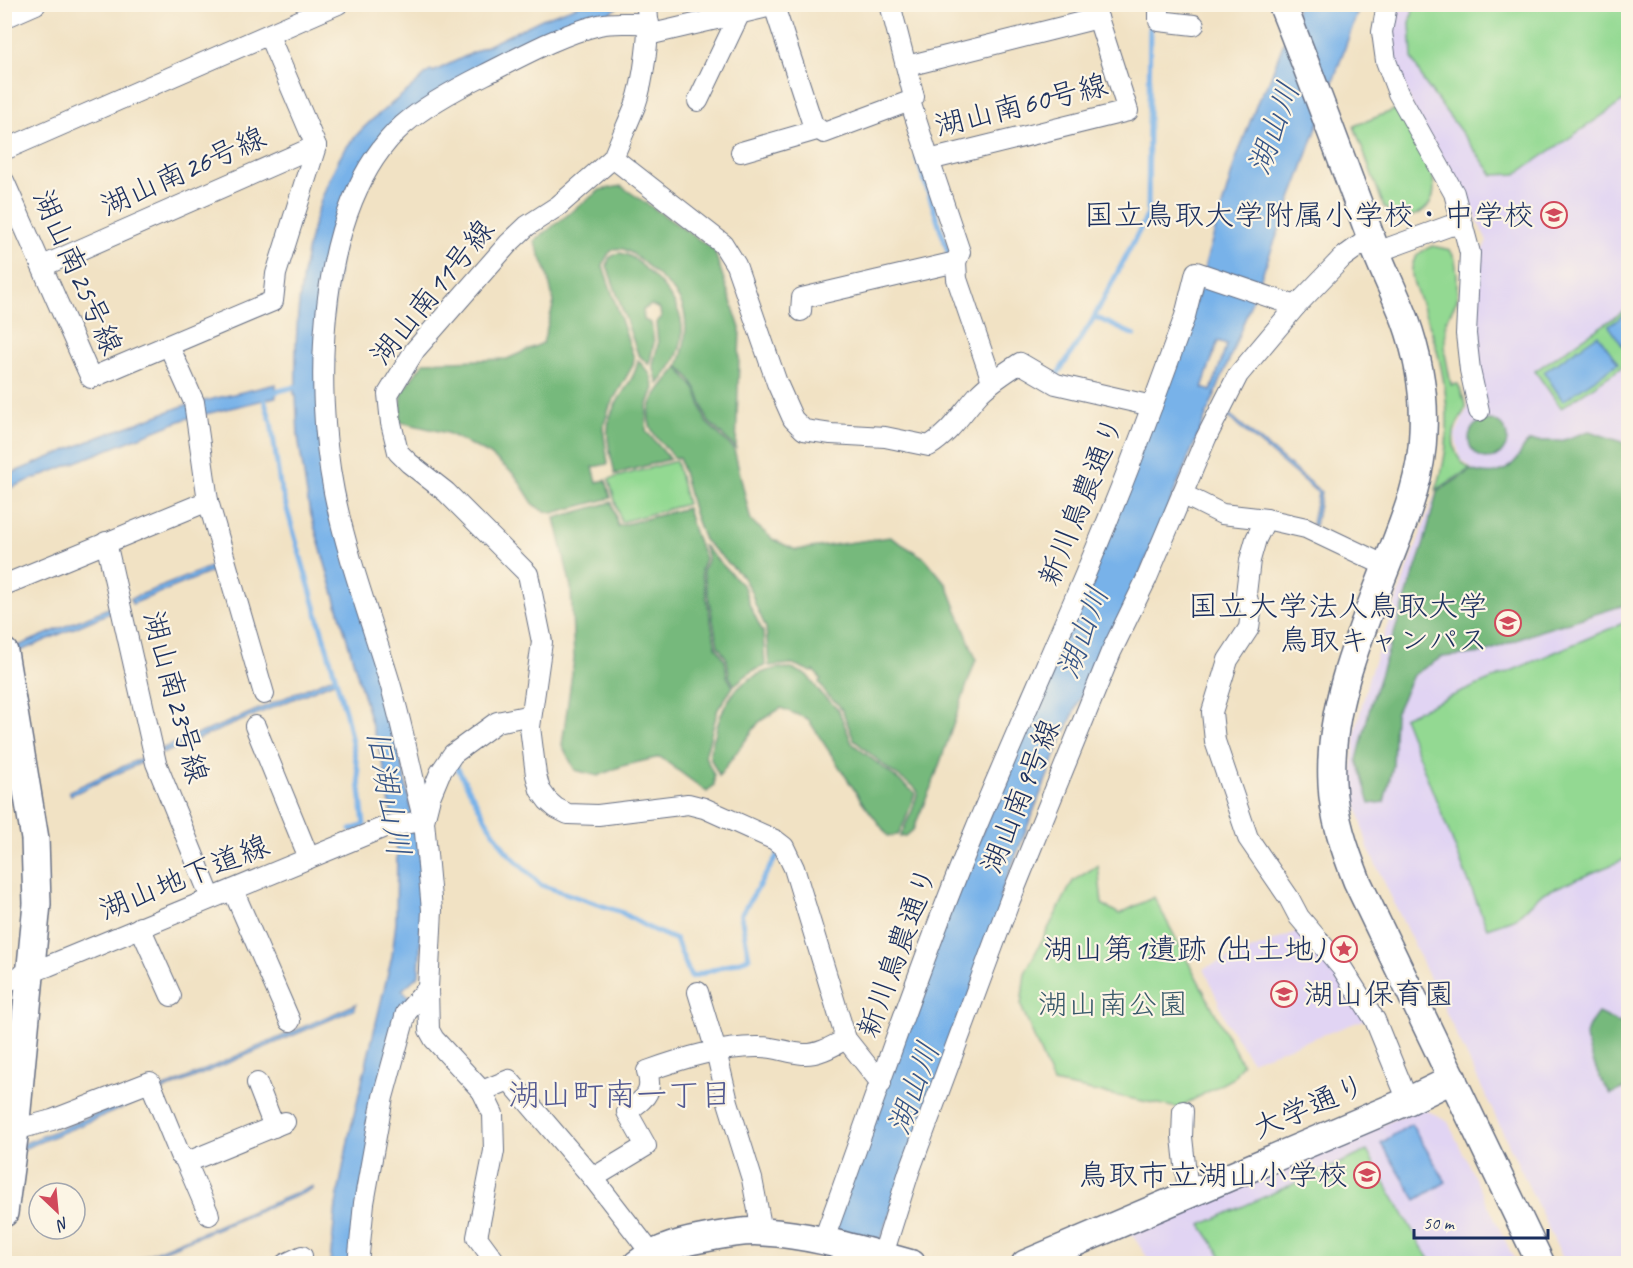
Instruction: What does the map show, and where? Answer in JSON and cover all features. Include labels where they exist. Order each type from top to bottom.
[{"type":"main road","points":[[1282,4],[1406,321],[1420,374],[1423,400],[1424,433],[1420,469],[1412,501],[1357,645],[1336,713],[1332,746],[1332,785],[1337,819],[1357,881],[1541,1263]]},
{"type":"main road","points":[[4,652],[13,751],[35,838],[37,904],[30,971],[12,1087],[15,1130],[4,1213]]},
{"type":"main road","name":"大学通り","points":[[1025,1263],[1188,1192],[1408,1101],[1453,1079]]},
{"type":"main road","points":[[644,1258],[687,1242],[726,1234],[762,1232],[825,1240],[880,1258],[912,1263]]},
{"type":"street","points":[[4,18],[36,4]]},
{"type":"street","points":[[4,150],[338,4]]},
{"type":"street","name":"湖山南60号線","points":[[890,4],[914,97],[910,101],[929,160],[1128,111],[1096,11]]},
{"type":"street","points":[[1159,4],[1159,21],[1194,25]]},
{"type":"street","points":[[1388,4],[1382,32],[1386,61],[1405,107],[1455,193],[1470,253],[1466,334],[1470,370],[1479,411]]},
{"type":"street","points":[[497,1263],[477,1237],[494,1151],[493,1114],[482,1091],[429,1030],[428,988],[432,910],[421,821],[390,683],[334,493],[329,458],[323,370],[324,324],[340,242],[352,202],[369,166],[403,126],[428,107],[473,80],[571,34],[601,24],[739,15],[777,5],[813,125],[818,130],[824,132],[910,101]]},
{"type":"street","points":[[907,66],[1096,11]]},
{"type":"street","points":[[698,101],[739,15]]},
{"type":"street","points":[[613,158],[636,103],[648,20]]},
{"type":"street","points":[[269,36],[315,146]]},
{"type":"street","points":[[741,152],[818,130]]},
{"type":"street","name":"湖山南26号線","points":[[43,266],[315,146]]},
{"type":"street","name":"湖山南25号線","points":[[4,181],[91,378],[273,301],[276,274],[315,146]]},
{"type":"street","name":"新川鳥農通り","points":[[613,158],[723,244],[736,266],[777,383],[793,418],[804,430],[885,437],[929,446],[943,437],[992,381],[1020,363],[1056,384],[1152,406],[1122,489],[971,840],[928,949],[825,1240]]},
{"type":"street","name":"湖山南11号線","points":[[613,158],[558,206],[508,243],[416,350],[388,394],[391,423],[398,452],[446,492],[528,574],[542,642],[531,715],[531,742],[540,790],[548,801],[568,814],[598,814],[688,804],[704,808],[765,834],[784,847],[794,868],[846,1039],[881,1083]]},
{"type":"street","points":[[929,160],[960,252],[956,262],[957,279],[992,381]]},
{"type":"street","name":"湖山南9号線","points":[[880,1258],[909,1172],[1010,900],[1111,652],[1146,580],[1206,438],[1238,375],[1296,306],[1342,258],[1374,244],[1449,226],[1463,225]]},
{"type":"street","points":[[801,311],[802,298],[956,262]]},
{"type":"street","points":[[1152,406],[1185,316],[1196,272],[1296,306]]},
{"type":"street","points":[[168,346],[195,410],[208,501],[264,694]]},
{"type":"street","points":[[1182,494],[1222,514],[1266,519],[1306,528],[1386,566]]},
{"type":"street","points":[[4,585],[208,501]]},
{"type":"street","points":[[1266,519],[1256,539],[1250,560],[1246,594],[1251,612],[1249,628],[1228,660],[1212,712],[1215,741],[1248,838],[1289,898],[1299,917],[1342,968],[1375,1020],[1408,1101]]},
{"type":"street","name":"湖山南23号線","points":[[106,542],[156,764],[211,898]]},
{"type":"street","points":[[421,821],[440,773],[453,754],[497,722],[531,715]]},
{"type":"street","points":[[255,726],[309,858]]},
{"type":"street","name":"湖山地下道線","points":[[4,982],[387,826],[421,821]]},
{"type":"street","points":[[233,890],[290,1022]]},
{"type":"street","points":[[140,927],[171,996]]},
{"type":"street","points":[[358,1263],[364,1203],[383,1097],[406,1012],[428,988]]},
{"type":"street","points":[[698,992],[752,1179],[762,1232]]},
{"type":"street","points":[[593,1178],[646,1146],[627,1112],[647,1096],[650,1090],[647,1071],[716,1051],[761,1047],[805,1054],[825,1050],[846,1039]]},
{"type":"street","points":[[482,1091],[509,1080],[593,1178],[644,1258]]},
{"type":"street","points":[[15,1130],[52,1120],[150,1082],[180,1155],[190,1161],[280,1125],[256,1083]]},
{"type":"street","points":[[1183,1111],[1182,1137],[1188,1192]]},
{"type":"street","points":[[184,1157],[208,1215]]},
{"type":"shaded area","name":"国立大学法人鳥取大学 鳥取キャンパス","points":[[1393,5],[1628,5],[1628,1263],[1565,1263],[1368,848],[1353,789],[1356,729],[1369,676],[1436,492],[1472,469],[1460,458],[1455,435],[1467,409],[1476,360],[1477,259],[1487,242],[1466,194],[1417,118],[1388,43]]},
{"type":"shaded area","name":"湖山保育園","points":[[1304,929],[1369,1018],[1251,1061],[1227,1023],[1204,968]]},
{"type":"shaded area","name":"鳥取市立湖山小学校","points":[[1421,1108],[1447,1120],[1516,1263],[1151,1263],[1129,1230]]},
{"type":"green space","points":[[1414,5],[1628,5],[1628,98],[1516,174],[1493,175],[1424,82],[1412,58],[1410,23]]},
{"type":"green space","points":[[1397,109],[1421,148],[1433,178],[1434,192],[1429,204],[1418,214],[1409,217],[1396,215],[1384,207],[1354,126]]},
{"type":"green space","points":[[621,186],[714,250],[740,328],[736,448],[708,421],[697,390],[678,366],[686,332],[684,311],[676,294],[633,254],[626,250],[613,250],[607,256],[603,266],[634,358],[633,365],[610,406],[603,427],[608,464],[593,467],[597,482],[606,480],[611,498],[553,513],[534,505],[515,475],[489,454],[447,433],[400,422],[402,392],[424,362],[507,359],[543,343],[554,302],[546,270],[534,241],[600,190]]},
{"type":"green space","points":[[1433,246],[1450,250],[1455,259],[1457,300],[1446,321],[1445,353],[1451,385],[1458,384],[1465,404],[1464,412],[1455,430],[1455,449],[1457,455],[1470,469],[1436,490],[1442,470],[1447,428],[1444,386],[1435,344],[1412,274],[1416,257]]},
{"type":"green space","points":[[618,253],[631,257],[649,272],[662,285],[679,312],[682,340],[678,354],[658,384],[653,365],[658,344],[656,323],[661,318],[660,309],[651,305],[643,310],[644,320],[651,323],[654,343],[649,365],[638,354],[607,266],[609,258]]},
{"type":"green space","points":[[1627,309],[1628,363],[1561,408],[1535,371]]},
{"type":"green space","points":[[638,360],[650,374],[654,388],[647,407],[646,431],[670,459],[615,474],[608,427],[613,409],[632,377]]},
{"type":"green space","points":[[678,367],[696,390],[706,422],[734,449],[751,521],[774,540],[796,550],[890,537],[925,558],[947,585],[976,659],[934,780],[913,830],[906,836],[900,837],[918,792],[854,740],[842,710],[827,696],[819,682],[821,679],[814,671],[793,664],[769,666],[766,628],[751,591],[742,576],[704,540],[679,457],[675,458],[659,440],[651,428],[649,419],[649,411],[656,395]]},
{"type":"green space","points":[[1488,420],[1501,426],[1507,439],[1501,452],[1488,458],[1475,452],[1469,439],[1475,426]]},
{"type":"green space","points":[[1589,431],[1622,442],[1628,451],[1628,604],[1540,631],[1483,653],[1442,657],[1413,675],[1395,714],[1393,766],[1384,802],[1370,804],[1357,760],[1371,703],[1424,543],[1437,492],[1471,470],[1495,473],[1507,469],[1530,441],[1561,441]]},
{"type":"green space","points":[[676,461],[687,504],[621,522],[609,479]]},
{"type":"green space","points":[[612,502],[618,526],[687,508],[705,558],[701,570],[716,647],[725,660],[727,676],[733,687],[718,709],[705,756],[714,775],[714,785],[707,792],[660,757],[622,766],[598,776],[575,770],[562,745],[574,659],[571,587],[555,518]]},
{"type":"green space","points":[[703,545],[744,587],[750,606],[763,632],[765,666],[752,671],[734,685],[729,676],[727,659],[718,646],[703,570],[708,558]]},
{"type":"green space","points":[[1628,621],[1628,858],[1541,894],[1516,918],[1487,928],[1403,717]]},
{"type":"green space","points":[[779,668],[793,669],[807,675],[822,695],[838,709],[852,743],[915,793],[898,835],[888,836],[861,800],[808,719],[781,708],[759,722],[719,776],[710,752],[723,710],[744,683],[754,676]]},
{"type":"green space","name":"湖山南公園","points":[[1098,865],[1102,904],[1119,914],[1154,897],[1242,1064],[1233,1078],[1178,1108],[1053,1083],[1021,1006],[1025,973],[1073,881]]},
{"type":"green space","points":[[1598,1013],[1619,1023],[1628,1018],[1628,1087],[1611,1094],[1593,1061],[1586,1036],[1589,1026]]},
{"type":"green space","points":[[1367,1151],[1431,1263],[1226,1263],[1201,1225]]},
{"type":"water","name":"旧湖山川","points":[[580,5],[620,5],[603,19],[427,102],[350,191],[320,401],[386,688],[424,872],[419,975],[402,990],[409,997],[353,1263],[330,1263],[336,1205],[349,1136],[392,956],[396,922],[397,849],[384,767],[309,508],[298,436],[296,395],[294,394],[297,328],[299,299],[309,242],[326,187],[338,161],[353,139],[371,121],[431,70],[433,72],[542,19]]},
{"type":"water","name":"湖山川","points":[[1298,5],[1360,5],[1299,178],[1230,358],[1113,639],[1107,637],[1060,744],[999,898],[1004,901],[872,1263],[822,1264],[922,981],[1202,285],[1206,261],[1236,159],[1259,98],[1268,84]],"holes":[[[1218,341],[1227,344],[1211,391],[1202,388]]]},
{"type":"water","points":[[1624,315],[1628,321],[1628,354],[1609,326]]},
{"type":"water","points":[[1598,335],[1618,363],[1563,401],[1544,372]]},
{"type":"water","points":[[276,384],[276,397],[185,419],[5,490],[5,476],[99,437],[183,406]]},
{"type":"water","points":[[1229,414],[1321,492],[1315,526],[1312,524],[1318,493],[1228,417]]},
{"type":"water","points":[[215,565],[216,570],[132,604],[130,599]]},
{"type":"water","points":[[113,606],[114,611],[18,652],[16,647]]},
{"type":"water","points":[[335,676],[336,681],[162,754],[161,749]]},
{"type":"water","points":[[146,756],[147,760],[71,795],[69,791]]},
{"type":"water","points":[[356,1004],[355,1009],[162,1091],[161,1089]]},
{"type":"water","points":[[138,1097],[144,1099],[23,1149],[23,1144]]},
{"type":"water","points":[[1411,1124],[1446,1182],[1416,1200],[1381,1143]]},
{"type":"water","points":[[313,1186],[313,1189],[134,1263],[128,1263]]},
{"type":"waterway","points":[[1055,378],[1092,321],[1148,214],[1150,18]]},
{"type":"waterway","points":[[917,158],[949,255]]},
{"type":"waterway","points":[[1095,317],[1134,335]]},
{"type":"waterway","points":[[270,393],[299,386]]},
{"type":"waterway","name":"旧湖山川","points":[[263,395],[271,422],[280,485],[346,714],[358,771],[364,825],[351,830]]},
{"type":"waterway","points":[[454,762],[506,851],[541,885],[621,912],[676,940],[691,977],[749,958],[741,915],[780,851]]},
{"type":"place","name":"国立鳥取大学附属小学校・中学校","points":[[1554,215]]},
{"type":"place","name":"国立大学法人鳥取大学 鳥取キャンパス","points":[[1508,623]]},
{"type":"place","name":"湖山第1遺跡 (出土地)","points":[[1344,949]]},
{"type":"place","name":"湖山保育園","points":[[1284,994]]},
{"type":"place","name":"鳥取市立湖山小学校","points":[[1367,1175]]},
{"type":"district","name":"湖山町南一丁目","points":[[620,1094]]}]
